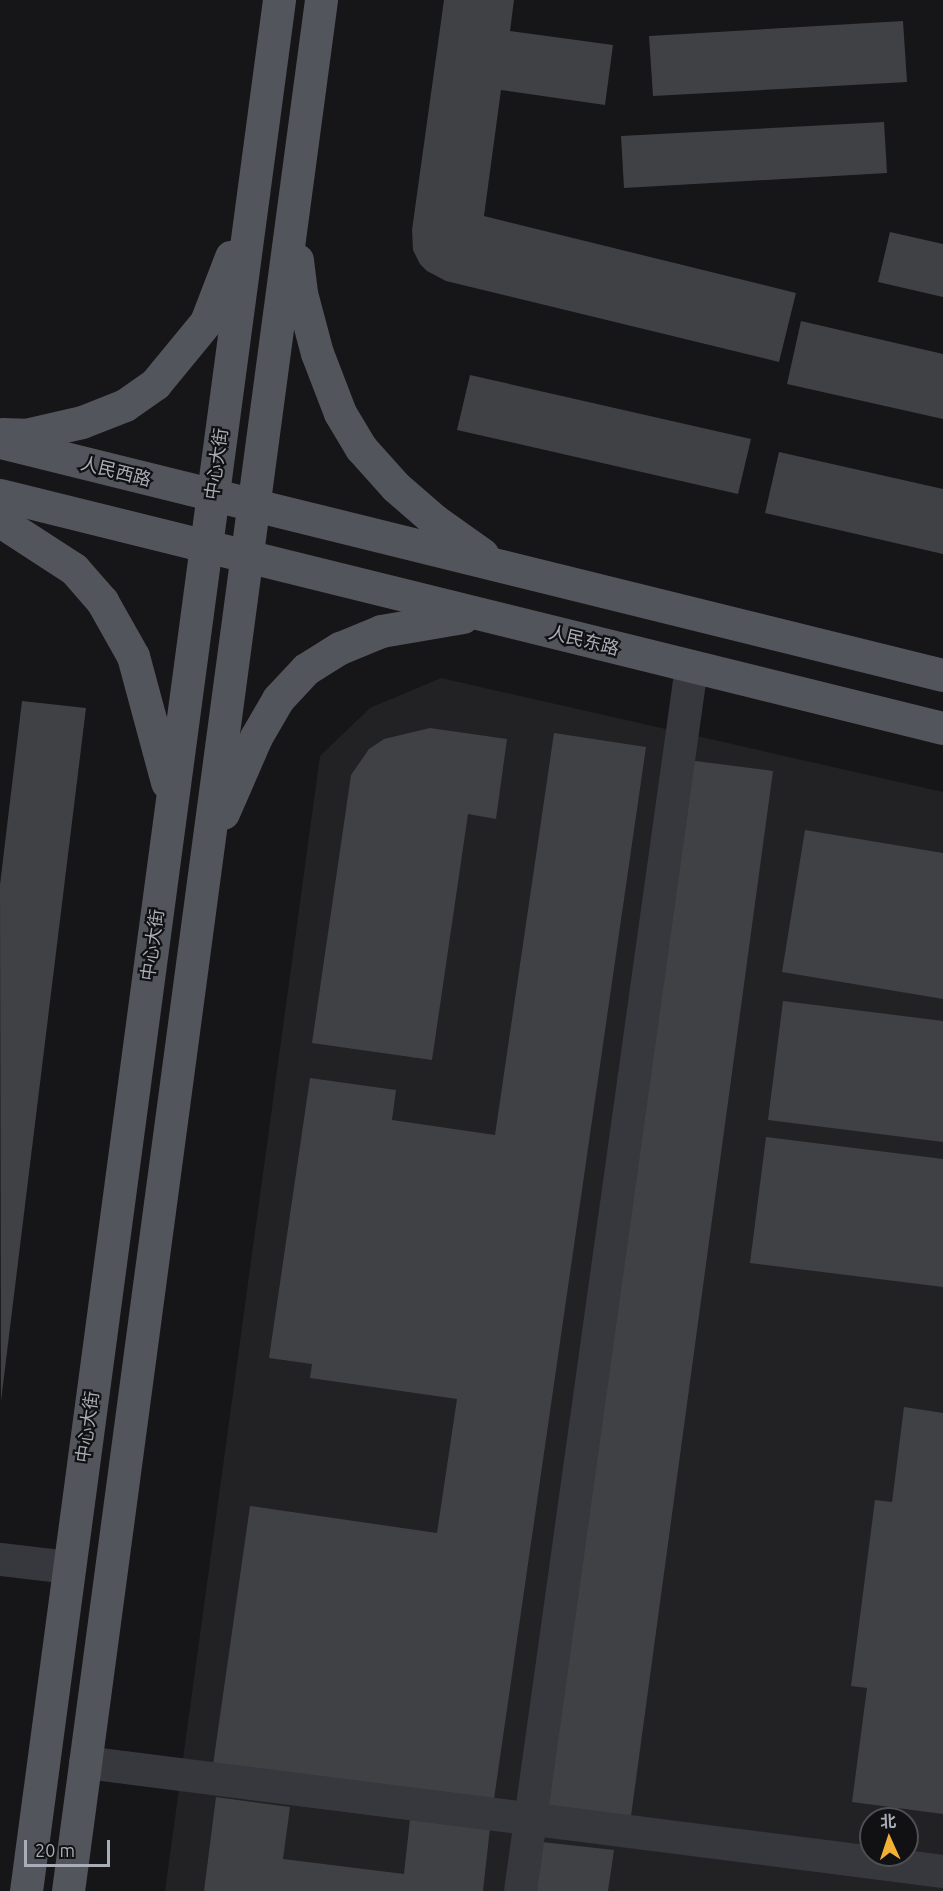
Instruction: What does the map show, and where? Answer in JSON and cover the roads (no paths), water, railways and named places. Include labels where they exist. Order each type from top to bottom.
[{"type":"main road","name":"中心大街","points":[[233,500],[258,154],[279,0]]},
{"type":"main road","name":"中心大街","points":[[26,1891],[171,799],[225,551],[233,500],[297,184],[321,0]]},
{"type":"main road","points":[[0,434],[25,435],[82,422],[125,405],[155,384],[172,366],[206,322],[230,261],[258,154]]},
{"type":"main road","points":[[297,184],[295,245],[301,293],[317,353],[340,413],[361,448],[396,488],[434,520],[498,565]]},
{"type":"main road","name":"人民西路","points":[[0,442],[233,500]]},
{"type":"main road","points":[[0,495],[225,551]]},
{"type":"main road","points":[[233,500],[943,675]]},
{"type":"main road","points":[[0,521],[74,568],[102,601],[133,656],[142,681],[171,799]]},
{"type":"main road","name":"中心大街","points":[[68,1891],[207,847],[225,551]]},
{"type":"main road","name":"人民东路","points":[[225,551],[943,728]]},
{"type":"main road","points":[[207,847],[256,737],[278,699],[306,669],[340,648],[381,631],[417,623],[481,614]]},
{"type":"street","points":[[520,1891],[691,666]]},
{"type":"street","points":[[0,1559],[69,1567]]},
{"type":"street","points":[[85,1762],[943,1871]]}]
